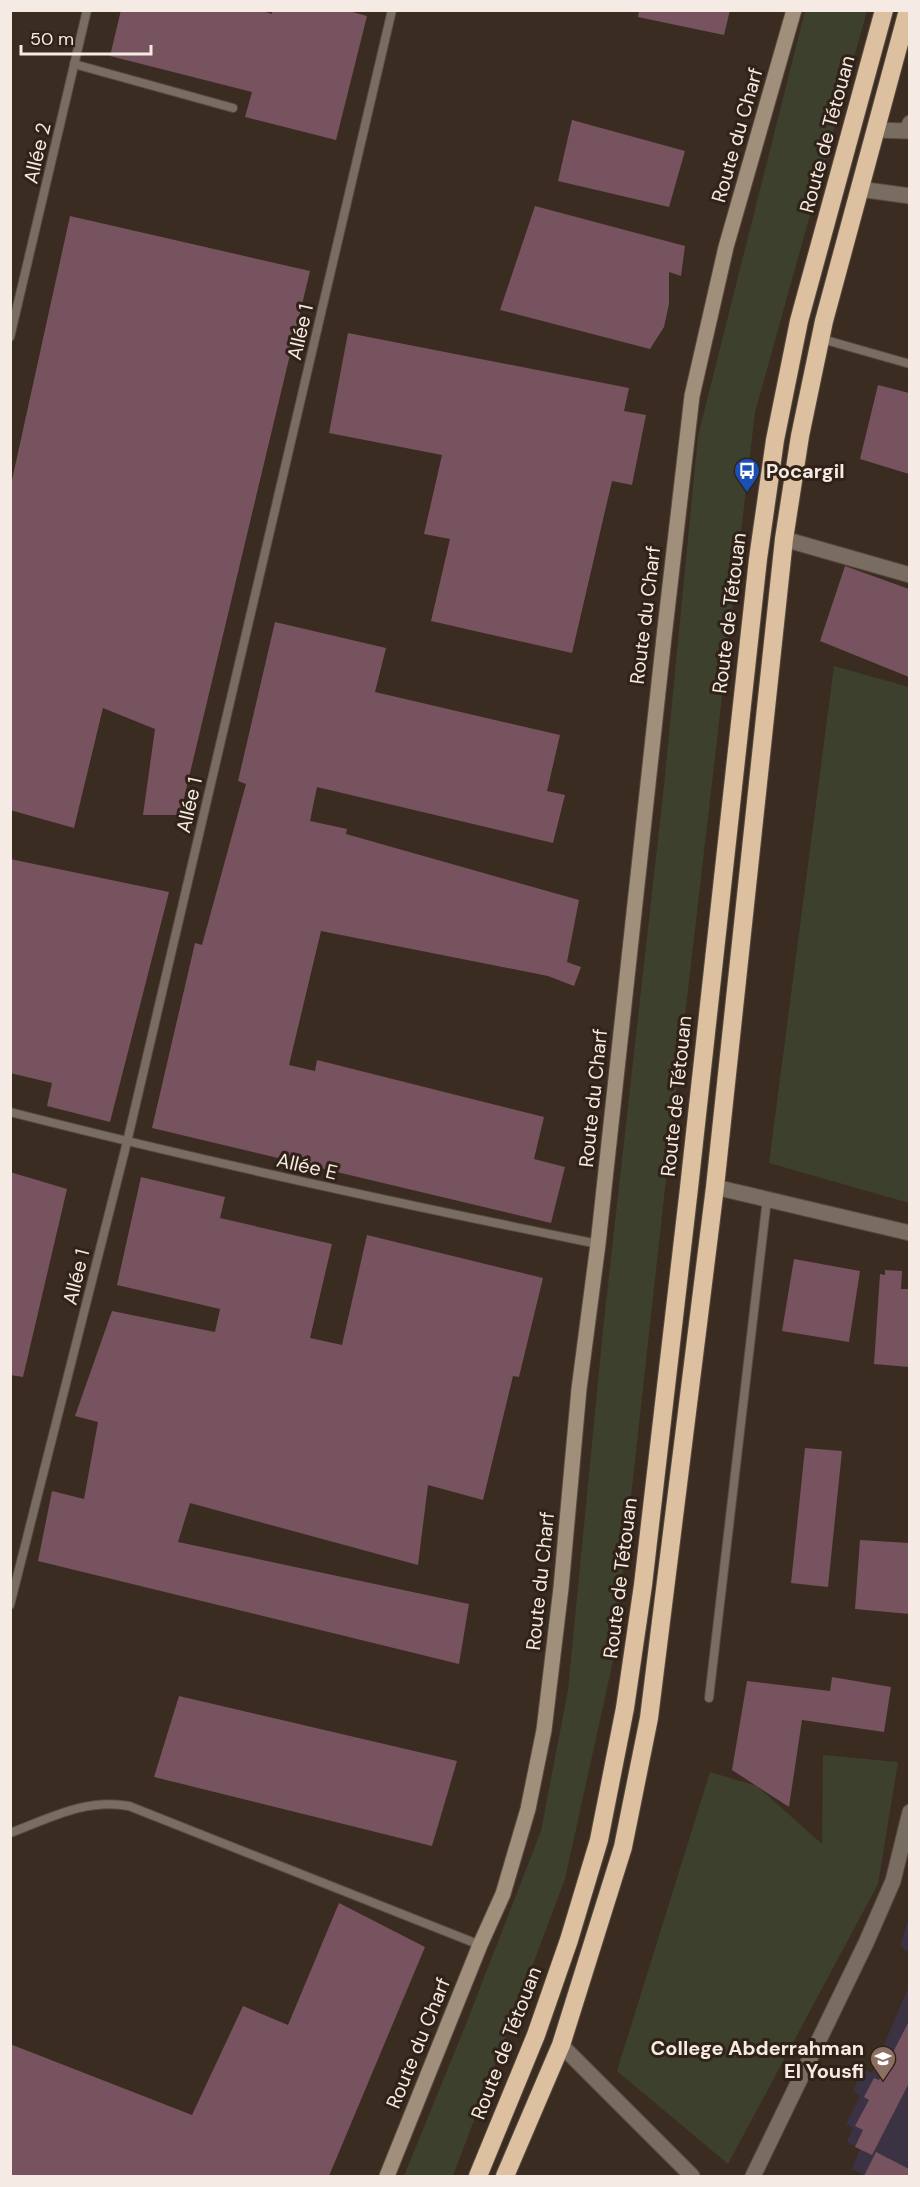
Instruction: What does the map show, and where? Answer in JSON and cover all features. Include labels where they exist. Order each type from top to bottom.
[{"type":"highway","name":"Route de Tétouan","points":[[478,2176],[536,2035],[569,1940],[599,1840],[626,1708],[689,1188],[758,559],[775,440],[799,321],[884,10]]},
{"type":"highway","points":[[505,2176],[561,2045],[623,1847],[650,1718],[715,1187],[784,539],[800,436],[820,338],[908,10]]},
{"type":"street","name":"Route du Charf","points":[[387,2176],[480,1945],[503,1894],[528,1809],[544,1730],[561,1588],[579,1389],[598,1244],[662,648],[692,396],[726,247],[794,10]]},
{"type":"street","points":[[875,130],[909,129]]},
{"type":"street","points":[[859,189],[909,196]]},
{"type":"street","points":[[784,539],[909,574]]},
{"type":"street","points":[[715,1187],[909,1233]]},
{"type":"street","points":[[753,2176],[861,1953],[893,1881],[909,1812]]},
{"type":"street","points":[[561,2045],[692,2176]]},
{"type":"lane","name":"Allée 2","points":[[10,337],[87,10]]},
{"type":"lane","name":"Allée 1","points":[[10,1605],[127,1142],[392,10]]},
{"type":"lane","points":[[74,64],[233,108]]},
{"type":"lane","points":[[820,338],[909,364]]},
{"type":"lane","name":"Allée E","points":[[10,1112],[127,1142],[342,1191],[598,1244]]},
{"type":"lane","points":[[709,1698],[767,1199]]},
{"type":"lane","points":[[10,1833],[91,1804],[129,1806],[480,1945]]},
{"type":"shaded area","points":[[909,1917],[909,1952],[900,1946]]},
{"type":"shaded area","name":"College Abderrahman El Yousfi","points":[[909,1986],[909,2176],[866,2176],[852,2169],[860,2149],[847,2142],[853,2128],[846,2124],[860,2096],[853,2091],[863,2069],[872,2073]]},
{"type":"green space","points":[[805,11],[867,11],[755,412],[613,1661],[565,1879],[453,2176],[404,2176],[541,1831],[568,1690],[604,1320],[664,786],[698,436]]},
{"type":"green space","points":[[834,666],[909,687],[909,1203],[769,1163]]},
{"type":"green space","points":[[823,1755],[898,1762],[878,1884],[728,2164],[617,2071],[710,1772],[757,1786],[822,1844]]},
{"type":"building","points":[[121,10],[259,10],[272,14],[272,10],[345,10],[367,16],[336,140],[245,117],[252,92],[110,56]]},
{"type":"building","points":[[639,10],[730,10],[724,35],[638,17]]},
{"type":"building","points":[[572,120],[685,151],[669,207],[558,181]]},
{"type":"building","points":[[535,206],[685,246],[681,276],[669,272],[669,304],[664,327],[650,349],[500,310]]},
{"type":"building","points":[[70,216],[310,271],[180,815],[143,815],[155,729],[103,708],[74,828],[10,810],[10,489]]},
{"type":"building","points":[[348,333],[629,388],[624,411],[646,415],[632,485],[612,481],[572,653],[431,621],[450,539],[424,534],[442,455],[329,433]]},
{"type":"building","points":[[878,385],[909,393],[909,474],[860,459]]},
{"type":"building","points":[[845,566],[909,589],[909,677],[820,641]]},
{"type":"building","points":[[275,622],[386,648],[375,692],[560,735],[547,791],[565,795],[553,843],[317,787],[310,821],[347,829],[346,834],[579,900],[567,962],[581,967],[574,986],[548,976],[321,931],[289,1065],[315,1071],[317,1060],[544,1117],[534,1159],[565,1167],[551,1223],[152,1128],[195,943],[202,945],[246,784],[238,781]]},
{"type":"building","points":[[10,859],[169,892],[110,1122],[47,1106],[52,1083],[10,1073]]},
{"type":"building","points":[[10,1172],[67,1189],[23,1377],[10,1375]]},
{"type":"building","points":[[141,1177],[225,1197],[220,1218],[332,1244],[310,1338],[342,1345],[367,1235],[543,1278],[519,1377],[513,1376],[483,1500],[428,1485],[418,1565],[190,1503],[178,1542],[469,1604],[459,1664],[38,1561],[52,1491],[84,1499],[98,1422],[75,1416],[112,1311],[215,1332],[220,1309],[117,1285]]},
{"type":"building","points":[[794,1259],[860,1271],[849,1342],[782,1331]]},
{"type":"building","points":[[885,1270],[902,1271],[901,1289],[909,1289],[909,1367],[874,1364],[880,1274],[885,1275]]},
{"type":"building","points":[[805,1448],[842,1451],[828,1587],[791,1583]]},
{"type":"building","points":[[860,1540],[909,1543],[909,1614],[855,1609]]},
{"type":"building","points":[[832,1677],[891,1687],[884,1732],[802,1720],[789,1807],[732,1770],[747,1681],[830,1691]]},
{"type":"building","points":[[179,1696],[457,1761],[432,1846],[154,1777]]},
{"type":"building","points":[[339,1903],[425,1947],[329,2176],[10,2176],[10,2044],[192,2115],[243,2006],[288,2025]]},
{"type":"building","points":[[909,2021],[909,2083],[872,2155],[855,2147],[863,2130],[855,2126],[869,2100],[864,2097],[874,2078],[879,2080]]},
{"type":"building","points":[[876,2152],[909,2169],[909,2176],[864,2176]]},
{"type":"place","name":"Pocargil","points":[[747,494]]},
{"type":"place","name":"College Abderrahman El Yousfi","points":[[883,2082]]}]
